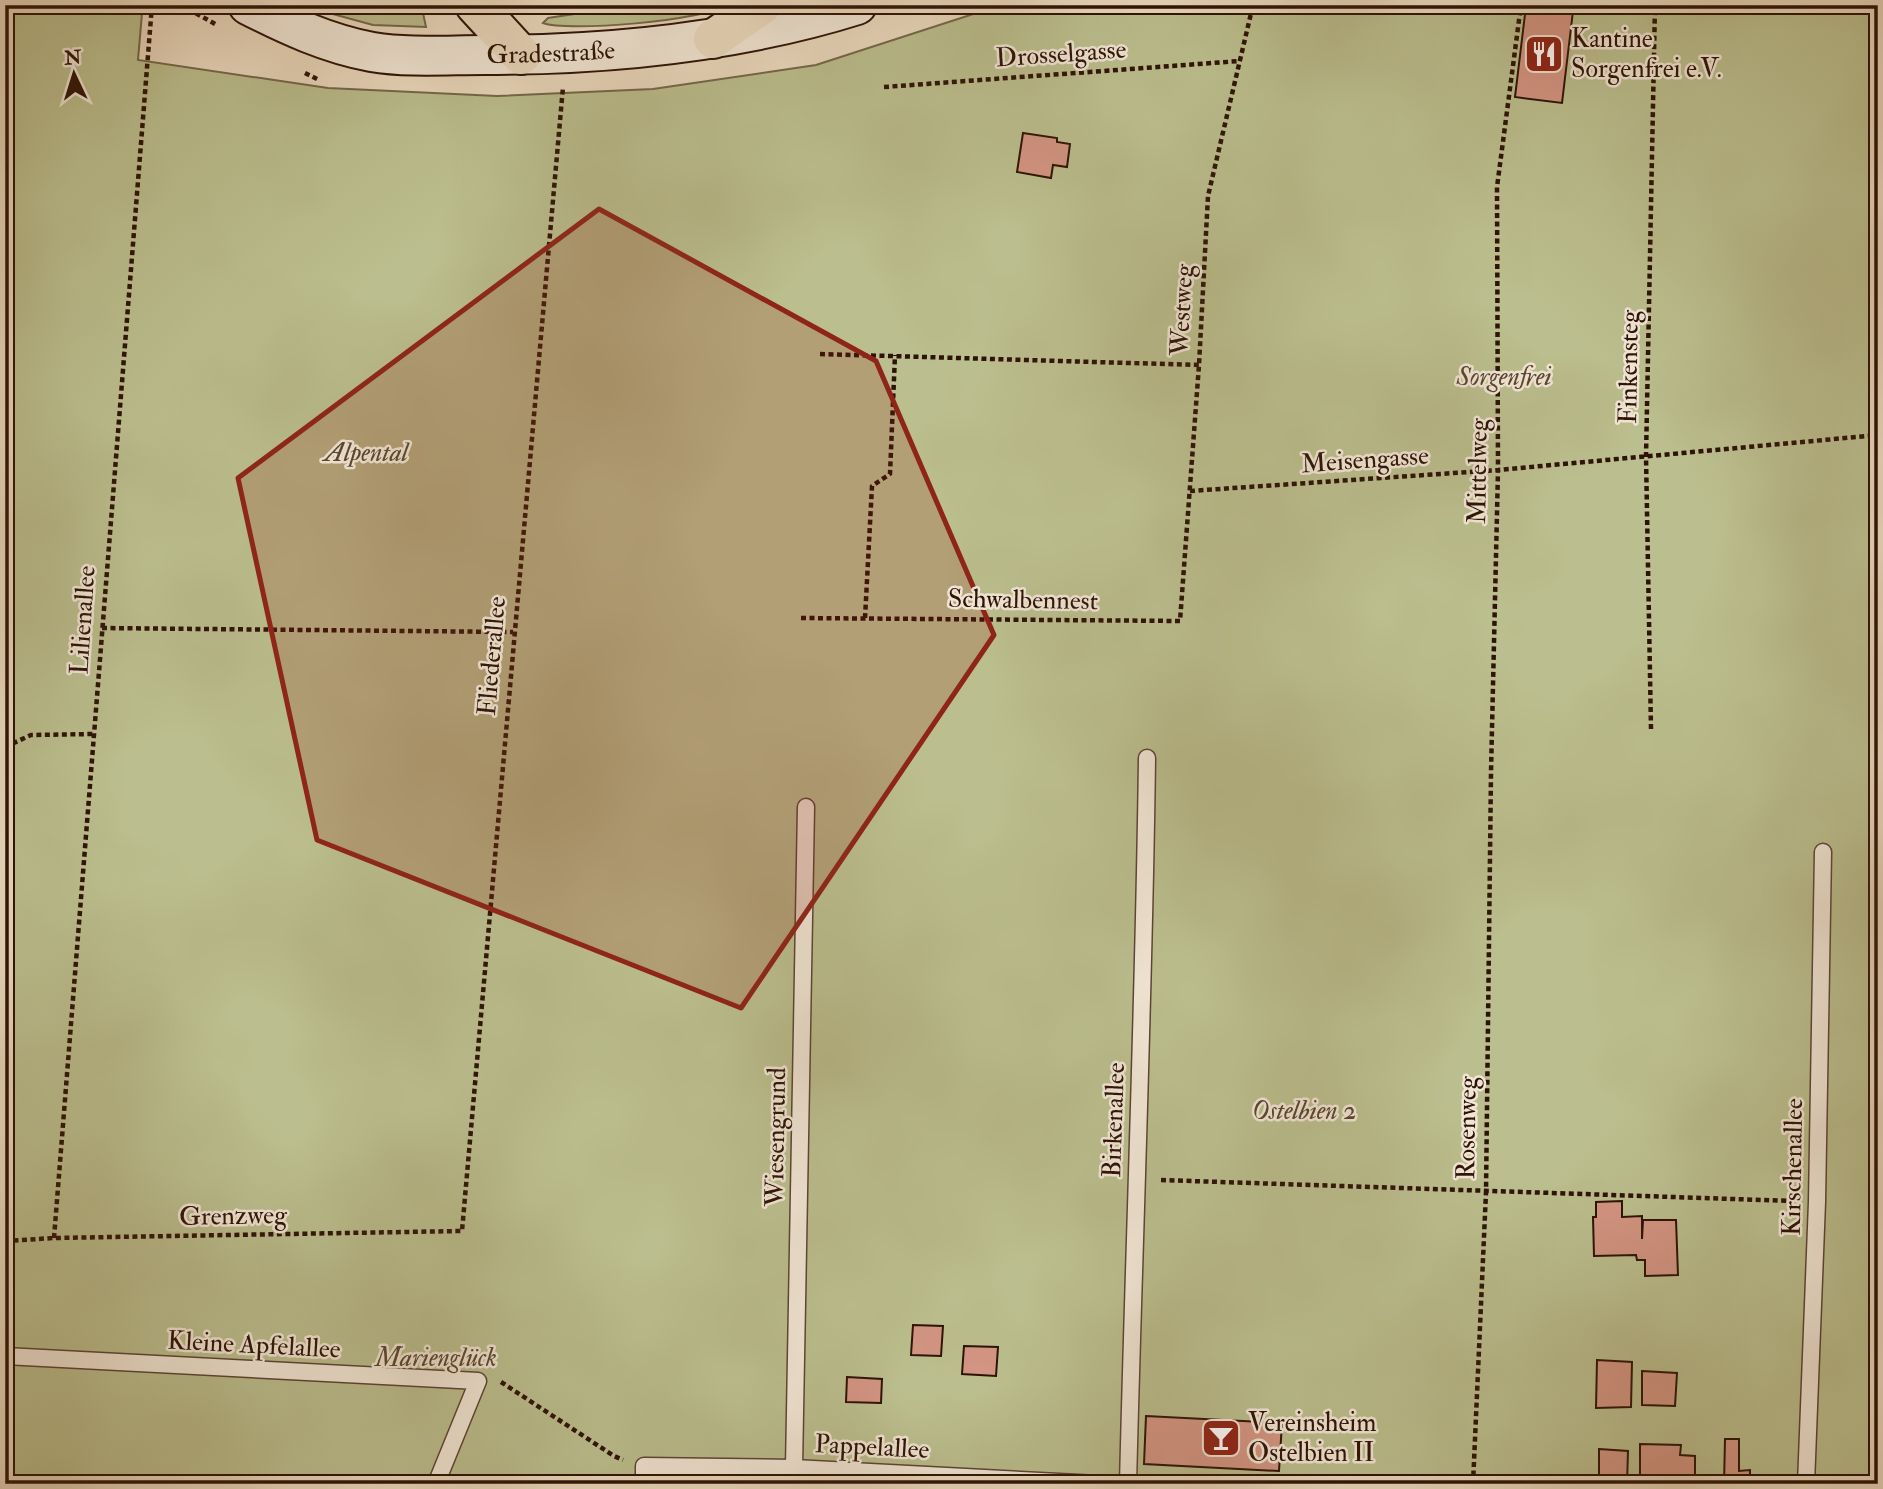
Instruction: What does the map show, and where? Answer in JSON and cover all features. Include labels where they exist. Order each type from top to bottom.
[{"type":"highway","points":[[475,5],[521,55]]},
{"type":"highway","points":[[713,39],[762,5]]},
{"type":"main road","name":"Gradestraße","points":[[248,5],[288,26],[329,41],[372,52],[426,56],[521,55],[632,49],[713,39],[785,26],[857,5]]},
{"type":"lane","name":"Birkenallee","points":[[1128,1484],[1145,948],[1147,758]]},
{"type":"lane","name":"Wiesengrund","points":[[794,1468],[806,807]]},
{"type":"lane","name":"Kirschenallee","points":[[1806,1484],[1818,1202],[1823,852]]},
{"type":"lane","name":"Kleine Apfelallee","points":[[5,1356],[478,1381]]},
{"type":"lane","points":[[436,1484],[478,1381]]},
{"type":"lane","name":"Pappelallee","points":[[644,1466],[794,1468],[1098,1484]]},
{"type":"lane","points":[[644,1466],[644,1484]]},
{"type":"path","name":"Lilienallee","points":[[54,1238],[152,5]]},
{"type":"path","points":[[1252,7],[1387,5]]},
{"type":"path","name":"Mittelweg","points":[[1491,772],[1499,470],[1497,187],[1521,5]]},
{"type":"path","points":[[1554,5],[1579,8]]},
{"type":"path","name":"Finkensteg","points":[[1651,729],[1646,457],[1655,5]]},
{"type":"path","name":"Westweg","points":[[1180,621],[1199,365],[1208,196],[1252,7]]},
{"type":"path","name":"Drosselgasse","points":[[884,87],[1240,61]]},
{"type":"path","name":"Fliederallee","points":[[462,1231],[563,84]]},
{"type":"path","points":[[820,354],[1199,365]]},
{"type":"path","points":[[865,618],[872,486],[890,474],[895,355]]},
{"type":"path","name":"Meisengasse","points":[[1190,491],[1499,470],[1878,435]]},
{"type":"path","name":"Schwalbennest","points":[[801,618],[1180,621]]},
{"type":"path","points":[[102,628],[513,632]]},
{"type":"path","points":[[5,747],[31,735],[94,734]]},
{"type":"path","name":"Rosenweg","points":[[1473,1484],[1486,1192],[1491,772]]},
{"type":"path","points":[[1136,1179],[1818,1202]]},
{"type":"path","name":"Grenzweg","points":[[5,1241],[462,1231]]},
{"type":"path","points":[[478,1381],[502,1382],[614,1456],[644,1466]]},
{"type":"highlighted area","points":[[599,209],[876,361],[994,635],[741,1008],[317,840],[238,478]]},
{"type":"green space","points":[[5,5],[136,5],[142,13],[138,60],[328,88],[497,96],[653,89],[816,65],[1001,5],[1878,5],[1878,1484],[5,1484]]},
{"type":"green space","points":[[319,5],[423,13],[426,27],[373,25],[318,10]]},
{"type":"green space","points":[[676,5],[724,5],[692,16],[636,23],[579,26],[543,23],[548,18],[581,13]]},
{"type":"building","points":[[1526,6],[1573,11],[1562,103],[1515,97]]},
{"type":"building","points":[[1023,133],[1057,138],[1057,142],[1070,144],[1067,167],[1053,165],[1051,178],[1017,172]]},
{"type":"building","points":[[1622,1201],[1622,1217],[1642,1216],[1642,1239],[1643,1220],[1676,1220],[1678,1275],[1645,1276],[1645,1260],[1637,1260],[1636,1255],[1594,1256],[1593,1217],[1596,1217],[1596,1202]]},
{"type":"building","points":[[913,1325],[943,1326],[941,1356],[911,1355]]},
{"type":"building","points":[[964,1346],[998,1347],[996,1376],[962,1374]]},
{"type":"building","points":[[1597,1360],[1632,1362],[1631,1407],[1596,1408]]},
{"type":"building","points":[[1642,1371],[1677,1373],[1675,1406],[1642,1405]]},
{"type":"building","points":[[847,1377],[882,1379],[881,1403],[846,1402]]},
{"type":"building","points":[[1146,1416],[1282,1423],[1279,1471],[1144,1464]]},
{"type":"building","points":[[1725,1439],[1739,1439],[1739,1471],[1750,1470],[1750,1484],[1724,1484]]},
{"type":"building","points":[[1640,1444],[1681,1445],[1680,1455],[1695,1456],[1695,1477],[1640,1480]]},
{"type":"building","points":[[1599,1449],[1628,1451],[1627,1484],[1599,1484]]},
{"type":"place","name":"Kantine Sorgenfrei e.V.","points":[[1544,54]]},
{"type":"place","name":"Vereinsheim Ostelbien II","points":[[1221,1438]]},
{"type":"park label","name":"Sorgenfrei","points":[[1504,377]]},
{"type":"park label","name":"Alpental","points":[[366,453]]},
{"type":"park label","name":"Ostelbien 2","points":[[1304,1111]]},
{"type":"park label","name":"Marienglück","points":[[436,1358]]}]
